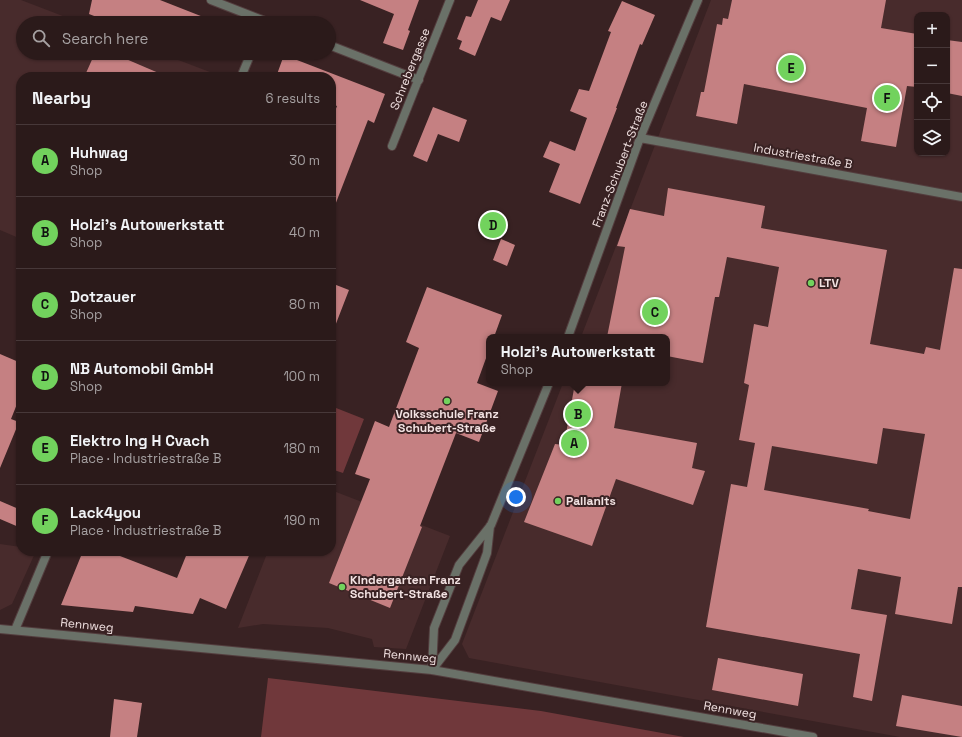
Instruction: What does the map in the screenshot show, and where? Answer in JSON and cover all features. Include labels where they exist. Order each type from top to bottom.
[{"type":"street","points":[[211,0],[251,16]]},
{"type":"street","name":"Schrebergasse","points":[[392,146],[450,0]]},
{"type":"street","name":"Franz-Schubert-Straße","points":[[569,334],[640,138],[698,0]]},
{"type":"street","points":[[336,48],[419,80]]},
{"type":"street","points":[[243,72],[248,60]]},
{"type":"street","name":"Industriestraße B","points":[[640,138],[962,197]]},
{"type":"street","points":[[432,670],[455,640],[487,553],[491,525],[548,386]]},
{"type":"street","points":[[432,670],[434,628],[459,565],[491,525]]},
{"type":"street","points":[[15,630],[46,556]]},
{"type":"street","name":"Rennweg","points":[[0,629],[432,670],[813,737]]},
{"type":"shaded area","points":[[0,0],[21,0],[63,16],[16,16],[16,60],[178,60],[210,72],[16,72],[16,237],[0,230]]},
{"type":"shaded area","points":[[711,0],[962,0],[962,737],[900,737],[469,658],[462,644],[562,386],[670,386],[670,334],[582,334]]},
{"type":"shaded area","points":[[336,408],[364,419],[343,473],[336,471]]},
{"type":"shaded area","name":"Kindergarten Franz Schubert-Straße","points":[[336,492],[450,536],[406,649],[374,647],[372,639],[328,628],[263,624],[238,628],[266,556],[336,556]]},
{"type":"shaded area","points":[[0,544],[16,546],[16,556],[34,556],[12,604],[0,610]]},
{"type":"shaded area","points":[[268,678],[541,711],[684,737],[261,737]]},
{"type":"building","points":[[92,0],[160,0],[201,16],[94,16],[89,14]]},
{"type":"building","points":[[360,0],[419,0],[408,30],[410,31],[403,50],[383,43],[394,14]]},
{"type":"building","points":[[478,0],[510,0],[501,21],[491,17],[475,56],[459,49],[462,41],[457,39],[466,16],[471,17]]},
{"type":"building","points":[[732,0],[886,0],[881,28],[914,34],[914,87],[907,86],[896,147],[861,141],[867,108],[744,84],[737,124],[696,116],[701,92],[704,92],[717,24],[722,25],[723,18],[728,19]]},
{"type":"building","points":[[622,1],[655,15],[642,45],[640,44],[580,204],[549,192],[560,164],[543,157],[550,141],[575,151],[587,118],[570,111],[579,89],[589,91],[611,32],[608,31]]},
{"type":"building","points":[[950,40],[962,42],[962,96],[950,94]]},
{"type":"building","points":[[92,60],[128,60],[156,72],[86,72]]},
{"type":"building","points":[[282,60],[297,60],[328,72],[278,72]]},
{"type":"building","points":[[336,75],[385,94],[374,123],[368,120],[336,203],[336,108]]},
{"type":"building","points":[[433,107],[467,120],[459,142],[438,134],[427,162],[413,156]]},
{"type":"building","points":[[668,188],[765,206],[761,228],[887,250],[870,344],[924,354],[926,347],[940,350],[954,268],[962,269],[962,587],[958,587],[952,624],[895,614],[901,577],[858,569],[851,609],[887,615],[872,701],[853,697],[860,654],[706,627],[731,484],[747,487],[755,443],[739,440],[749,385],[744,383],[754,324],[768,327],[779,267],[727,257],[719,297],[715,297],[703,363],[670,357],[670,334],[608,334],[625,247],[617,246],[630,209],[664,216]],"holes":[[[883,428],[925,434],[910,519],[868,511],[869,509],[764,490],[772,446],[877,464]]]},
{"type":"building","points":[[501,239],[515,245],[507,266],[493,260]]},
{"type":"building","points":[[336,285],[349,290],[336,324]]},
{"type":"building","name":"Volksschule Franz Schubert-Straße","points":[[427,287],[502,315],[495,334],[486,334],[486,358],[477,383],[498,391],[479,442],[456,433],[420,526],[422,527],[390,608],[329,583],[370,479],[355,474],[375,421],[389,427],[419,348],[406,342]]},
{"type":"building","points":[[0,354],[16,361],[16,406],[11,419],[16,421],[16,429],[0,468]]},
{"type":"building","points":[[574,386],[621,386],[614,428],[697,443],[692,468],[705,471],[693,505],[616,479],[592,546],[524,522],[555,444],[564,445]]},
{"type":"building","points":[[0,501],[16,508],[16,526],[0,519]]},
{"type":"building","points":[[81,556],[120,556],[177,578],[186,556],[249,556],[226,609],[200,598],[193,614],[135,606],[133,612],[61,605]]},
{"type":"building","points":[[718,658],[803,674],[798,706],[712,690]]},
{"type":"building","points":[[902,695],[962,706],[962,737],[896,726]]},
{"type":"building","points":[[114,699],[142,703],[137,737],[110,737]]},
{"type":"place","name":"Elektro Ing H Cvach","points":[[791,68]]},
{"type":"place","name":"Lack4you","points":[[887,98]]},
{"type":"place","name":"NB Automobil GmbH","points":[[493,225]]},
{"type":"place","name":"LTV","points":[[811,283]]},
{"type":"place","name":"Dotzauer","points":[[655,312]]},
{"type":"place","name":"Volksschule Franz Schubert-Straße","points":[[447,401]]},
{"type":"place","name":"Holzi's Autowerkstatt","points":[[578,414]]},
{"type":"place","name":"Huhwag","points":[[574,443]]},
{"type":"place","name":"Pallanits","points":[[558,501]]},
{"type":"place","name":"Kindergarten Franz Schubert-Straße","points":[[342,587]]}]
